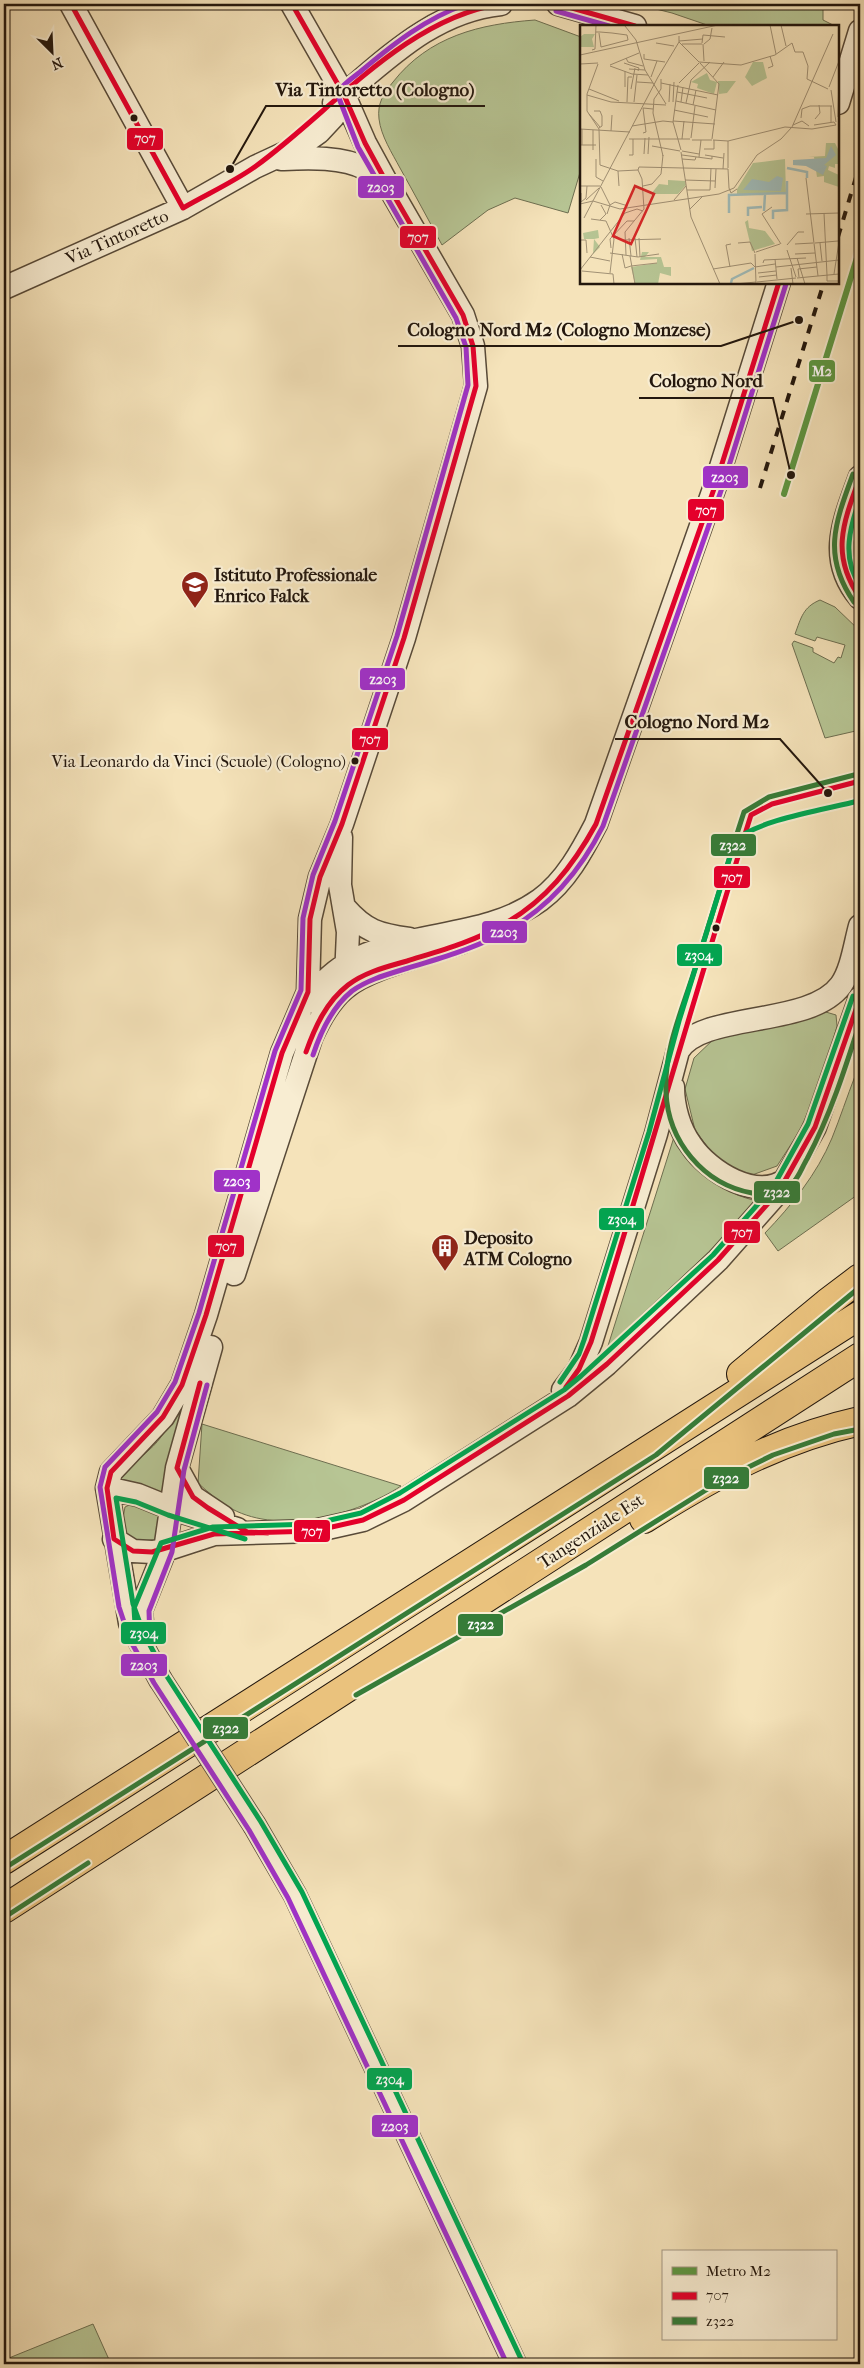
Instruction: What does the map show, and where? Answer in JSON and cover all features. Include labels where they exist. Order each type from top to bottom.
[{"type":"highway","points":[[652,1449],[827,1303],[860,1278]]},
{"type":"highway","points":[[4,1860],[860,1316]]},
{"type":"highway","name":"Tangenziale Est","points":[[322,1704],[860,1357]]},
{"type":"highway","points":[[4,1909],[322,1704],[582,1558],[718,1473],[770,1448],[832,1427],[860,1421]]},
{"type":"street","points":[[71,4],[183,208]]},
{"type":"street","points":[[292,4],[344,95],[389,187],[463,315],[473,346],[476,386],[404,638],[342,824],[320,877],[310,919],[308,992],[305,1004],[282,1053],[206,1315],[182,1385],[163,1418],[111,1472],[107,1488],[114,1539],[130,1623],[160,1680],[255,1826],[303,1911],[515,2364]]},
{"type":"street","name":"Via Tintoretto","points":[[4,288],[183,208],[264,163],[454,4]]},
{"type":"street","name":"Via Tintoretto","points":[[406,43],[426,29],[456,14],[476,8],[502,4]]},
{"type":"street","points":[[558,4],[632,25]]},
{"type":"street","points":[[839,92],[860,31]]},
{"type":"street","name":"Via Tintoretto","points":[[264,163],[314,157],[338,161],[365,168],[389,187]]},
{"type":"street","points":[[146,1655],[141,1610],[165,1550],[177,1468],[204,1369],[310,1038],[338,994],[356,979],[372,972],[430,954],[502,925],[541,899],[565,876],[581,853],[596,824],[715,486],[778,284]]},
{"type":"street","points":[[860,477],[842,530],[840,547],[852,572],[850,582],[860,598]]},
{"type":"street","points":[[338,994],[344,968],[348,932],[340,885],[342,824]]},
{"type":"street","points":[[305,1004],[323,983],[371,952],[414,940],[462,932],[498,922],[541,899]]},
{"type":"street","points":[[345,908],[360,924],[372,931],[414,940]]},
{"type":"street","points":[[544,1410],[572,1380],[586,1357],[592,1342],[656,1134],[678,1051],[687,1040],[701,1033],[806,1007],[824,1000],[834,993],[844,979],[860,926]]},
{"type":"street","points":[[310,944],[321,961],[329,967],[344,968],[358,974],[372,972]]},
{"type":"street","points":[[114,1539],[133,1551],[165,1550],[214,1534],[247,1532],[281,1534],[314,1531],[363,1520],[404,1500],[586,1382],[678,1298],[749,1226],[787,1178],[820,1114],[860,998]]},
{"type":"street","points":[[678,1051],[673,1081],[674,1103],[684,1135],[696,1152],[717,1171],[742,1183],[774,1186],[787,1178]]},
{"type":"street","points":[[177,1468],[193,1497],[247,1532]]},
{"type":"street","points":[[107,1488],[138,1495],[170,1508],[247,1532]]},
{"type":"green space","points":[[636,4],[823,4],[823,20],[833,25],[707,25],[672,13]]},
{"type":"green space","points":[[535,20],[580,37],[580,172],[568,213],[515,198],[488,210],[442,245],[384,138],[379,119],[379,108],[384,94],[390,86],[407,66],[423,53],[457,35],[475,29]]},
{"type":"green space","points":[[820,600],[835,607],[860,631],[860,730],[825,738],[792,644],[794,641],[813,648],[813,652],[834,663],[838,657],[841,658],[845,645],[817,637],[815,641],[795,634],[806,610]]},
{"type":"green space","points":[[819,1010],[836,1015],[837,1026],[823,1078],[799,1132],[777,1166],[752,1175],[731,1168],[714,1156],[695,1130],[685,1089],[694,1058],[717,1036]]},
{"type":"green space","points":[[855,1076],[860,1078],[860,1193],[778,1251],[765,1233],[794,1201],[819,1164],[832,1138]]},
{"type":"green space","points":[[674,1137],[702,1170],[721,1186],[745,1198],[761,1202],[607,1349]]},
{"type":"green space","points":[[176,1411],[183,1414],[167,1465],[161,1496],[122,1480],[118,1476],[157,1442],[168,1427]]},
{"type":"green space","points":[[202,1424],[401,1486],[363,1505],[341,1513],[318,1518],[295,1521],[252,1517],[227,1506],[198,1483]]},
{"type":"green space","points":[[138,1501],[159,1513],[158,1539],[147,1541],[133,1539],[121,1529],[125,1507]]},
{"type":"green space","points":[[93,2324],[111,2364],[4,2364],[4,2360]]},
{"type":"railway","points":[[839,234],[860,164]]},
{"type":"railway","points":[[760,488],[823,284]]},
{"type":"metro line","name":"M2","points":[[784,494],[860,248]]},
{"type":"transit line","name":"707","points":[[71,4],[183,208],[248,172],[401,47],[432,28],[466,13],[501,4]]},
{"type":"transit line","name":"707","points":[[292,4],[344,95],[365,143],[389,187],[463,315],[473,346],[476,386],[404,638],[342,824],[320,877],[310,919],[308,992],[282,1053],[206,1315],[182,1385],[163,1417],[111,1472],[107,1488],[114,1539],[133,1551],[152,1552],[214,1534],[314,1531],[363,1520],[404,1500],[568,1396],[607,1364],[718,1260],[779,1191],[815,1127],[860,998]]},
{"type":"transit line","name":"z203","points":[[467,4],[424,24],[410,33],[347,82],[337,93],[358,147],[456,318],[466,347],[468,385],[397,636],[335,821],[313,875],[303,918],[301,990],[275,1051],[199,1313],[175,1382],[157,1412],[105,1467],[100,1487],[119,1607],[130,1640],[154,1683],[249,1830],[288,1898],[507,2364]]},
{"type":"transit line","name":"707","points":[[558,4],[632,25]]},
{"type":"transit line","name":"z203","points":[[556,11],[605,25]]},
{"type":"transit line","name":"707","points":[[306,1052],[313,1033],[327,1007],[348,985],[376,970],[443,950],[491,931],[517,916],[545,894],[578,854],[596,824],[715,486],[778,284]]},
{"type":"transit line","name":"z203","points":[[313,1055],[328,1020],[339,1004],[352,991],[379,977],[476,946],[514,926],[559,890],[572,876],[594,844],[603,826],[722,488],[786,284]]},
{"type":"transit line","name":"z322","points":[[853,474],[837,524],[835,554],[844,585],[854,602]]},
{"type":"transit line","name":"707","points":[[860,477],[849,509],[842,539],[845,567],[860,598]]},
{"type":"transit line","name":"z304","points":[[860,498],[849,542],[851,564],[854,575],[860,585]]},
{"type":"transit line","name":"z322","points":[[858,774],[769,797],[744,812],[670,1048],[666,1077],[668,1110],[673,1127],[691,1158],[718,1180],[734,1188],[752,1193],[773,1194],[791,1185],[800,1172],[823,1126],[843,1075],[860,1022]]},
{"type":"transit line","name":"707","points":[[566,1387],[579,1369],[591,1342],[751,815],[772,804],[860,781]]},
{"type":"transit line","name":"z304","points":[[560,1382],[579,1354],[584,1340],[649,1132],[679,1021],[735,841],[745,834],[775,821],[858,801]]},
{"type":"transit line","name":"z304","points":[[136,1640],[134,1608],[161,1543],[213,1527],[313,1524],[361,1513],[400,1493],[564,1390],[581,1376],[713,1255],[773,1187],[808,1124],[853,996]]},
{"type":"transit line","name":"z322","points":[[8,1866],[656,1455],[860,1287]]},
{"type":"transit line","name":"707","points":[[200,1383],[177,1468],[193,1497],[208,1508],[247,1532],[268,1533]]},
{"type":"transit line","name":"z203","points":[[150,1641],[149,1611],[172,1552],[184,1470],[207,1385]]},
{"type":"transit line","name":"z322","points":[[356,1695],[586,1565],[722,1480],[773,1455],[834,1434],[860,1429]]},
{"type":"transit line","name":"z304","points":[[245,1539],[168,1515],[136,1502],[116,1498],[133,1604],[144,1634],[166,1675],[261,1822],[302,1892],[522,2361]]},
{"type":"transit line","name":"z322","points":[[8,1915],[88,1863]]},
{"type":"place","name":"Via Tintoretto (Cologno)","points":[[230,169]]},
{"type":"place","name":"Cologno Nord M2 (Cologno Monzese)","points":[[799,320]]},
{"type":"place","name":"Cologno Nord","points":[[791,475]]},
{"type":"place","name":"Istituto Professionale Enrico Falck","points":[[195,609]]},
{"type":"place","name":"Via Leonardo da Vinci (Scuole) (Cologno)","points":[[355,761]]},
{"type":"place","name":"Cologno Nord M2","points":[[828,793]]},
{"type":"place","name":"Deposito ATM Cologno","points":[[445,1272]]}]
